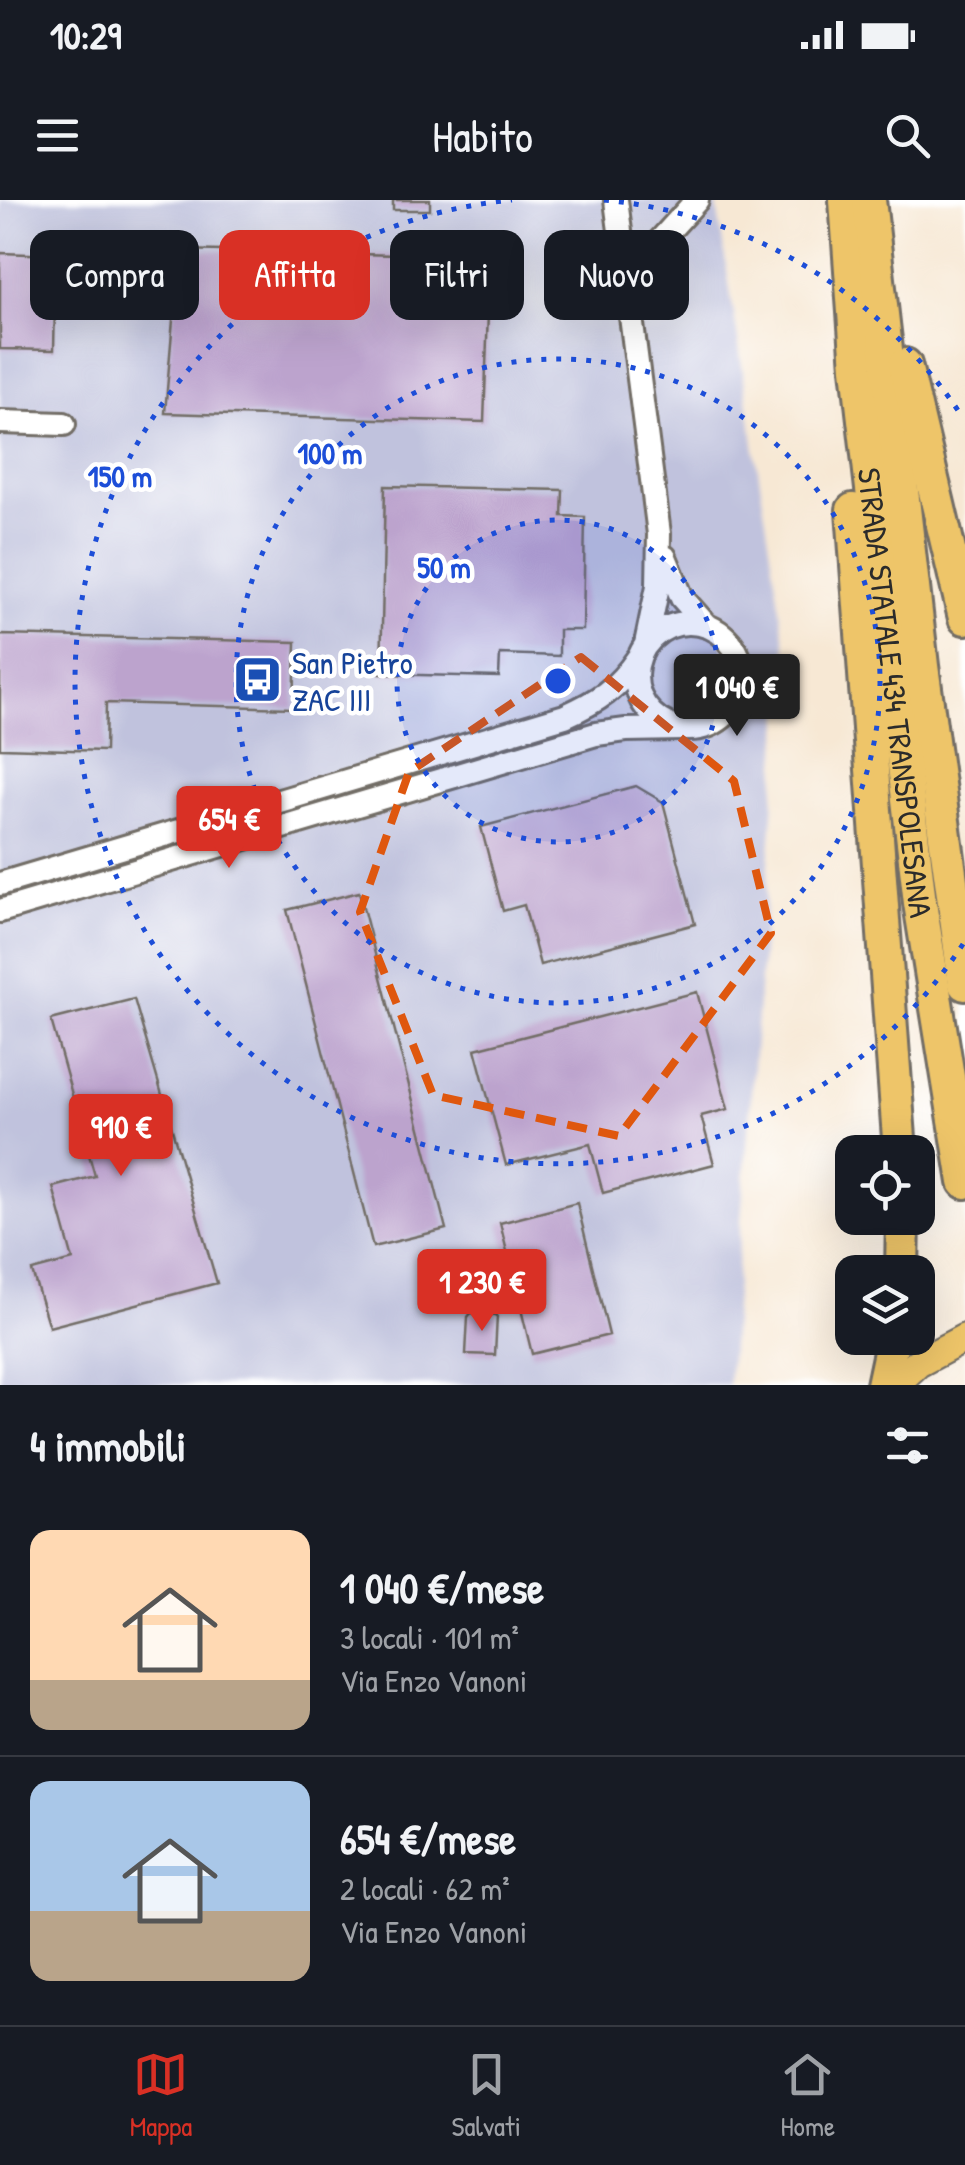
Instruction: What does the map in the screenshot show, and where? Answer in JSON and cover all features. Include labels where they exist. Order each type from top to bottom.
[{"type":"highway","name":"STRADA STATALE 434 TRANSPOLESANA","points":[[862,204],[858,368],[920,903],[965,1182]]},
{"type":"highway","name":"STRADA STATALE 434 TRANSPOLESANA","points":[[862,204],[965,984]]},
{"type":"highway","points":[[862,204],[965,618]]},
{"type":"highway","points":[[858,368],[845,399],[899,1135]]},
{"type":"highway","points":[[883,1385],[889,1355]]},
{"type":"main road","points":[[894,1385],[918,1363],[965,1338]]},
{"type":"street","points":[[616,200],[620,230]]},
{"type":"street","points":[[670,230],[697,200]]},
{"type":"street","points":[[0,911],[596,734],[698,729],[728,712],[743,680],[741,662],[734,646],[682,598],[665,559],[631,320]]},
{"type":"street","points":[[0,422],[64,424]]},
{"type":"street","points":[[659,534],[658,586],[635,674],[643,704],[653,716],[682,729]]},
{"type":"street","points":[[0,884],[565,716],[608,693],[624,678],[656,633],[670,625],[706,624]]},
{"type":"highlighted area","points":[[581,657],[734,781],[771,933],[619,1136],[433,1095],[360,912],[409,772]]},
{"type":"shaded area","points":[[0,200],[716,200],[786,648],[728,1385],[0,1385]]},
{"type":"building","points":[[393,200],[430,200],[430,210],[393,210]]},
{"type":"building","points":[[199,250],[219,251],[219,320],[370,320],[370,254],[390,255],[390,320],[488,320],[484,422],[165,413],[173,320],[199,320]]},
{"type":"building","points":[[0,253],[30,254],[30,320],[55,320],[54,350],[0,349]]},
{"type":"building","points":[[385,486],[563,490],[562,516],[585,517],[583,630],[559,630],[559,656],[500,654],[499,677],[381,674]]},
{"type":"building","points":[[0,635],[296,642],[294,708],[106,703],[105,751],[0,748]]},
{"type":"building","points":[[636,786],[663,802],[695,924],[540,965],[524,905],[503,911],[481,827]]},
{"type":"building","points":[[359,892],[446,1229],[373,1247],[287,910]]},
{"type":"building","points":[[697,992],[728,1109],[701,1116],[714,1164],[603,1193],[590,1144],[506,1165],[475,1049]]},
{"type":"building","points":[[134,999],[217,1283],[49,1327],[32,1271],[73,1260],[53,1187],[95,1176],[51,1020]]},
{"type":"building","points":[[577,1203],[609,1335],[532,1354],[500,1223]]},
{"type":"building","points":[[471,1313],[497,1315],[495,1355],[466,1354]]},
{"type":"place","name":"San Pietro ZAC III","points":[[257,680]]}]
